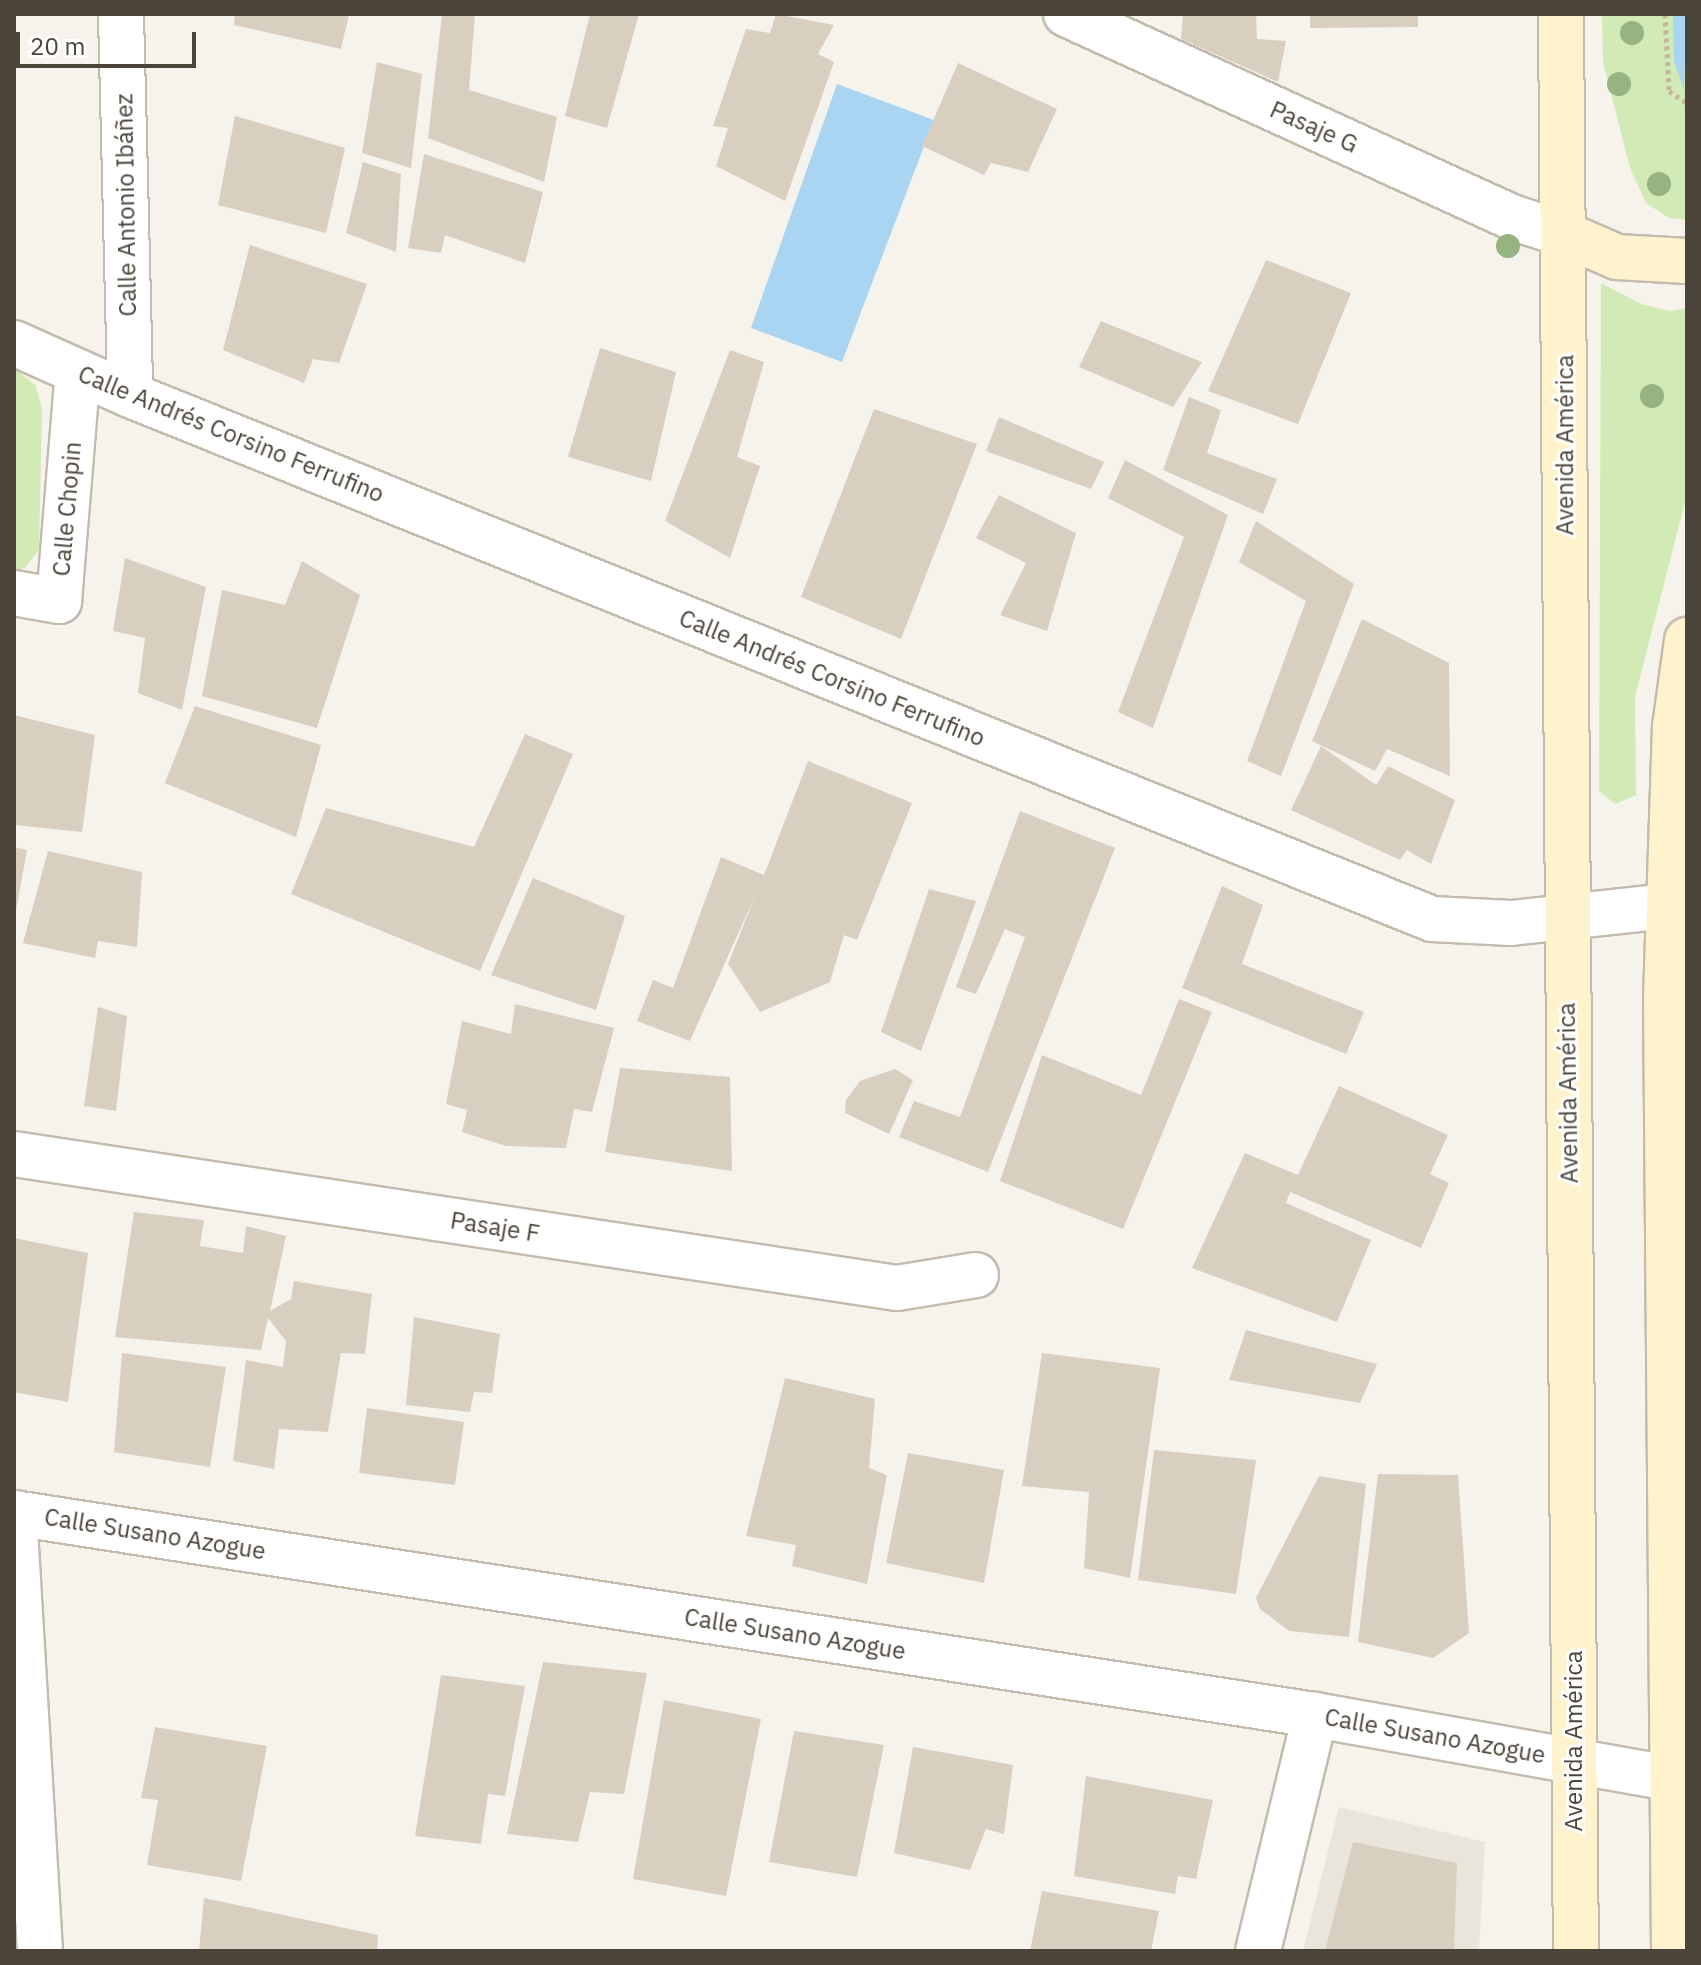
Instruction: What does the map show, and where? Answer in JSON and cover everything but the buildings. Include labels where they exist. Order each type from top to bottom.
[{"type":"main road","name":"Avenida América","points":[[1561,14],[1576,1951]]},
{"type":"main road","points":[[1564,234],[1617,257],[1687,261]]},
{"type":"main road","points":[[1674,1951],[1680,1780],[1675,727],[1687,640]]},
{"type":"street","name":"Calle Antonio Ibáñez","points":[[121,14],[130,395]]},
{"type":"street","name":"Pasaje G","points":[[1066,14],[1514,218],[1564,234]]},
{"type":"street","name":"Calle Andrés Corsino Ferrufino","points":[[14,343],[130,395],[1432,919],[1511,923],[1677,904]]},
{"type":"street","name":"Calle Chopin","points":[[14,593],[59,601],[78,372]]},
{"type":"street","name":"Pasaje F","points":[[14,1154],[897,1288],[976,1275]]},
{"type":"street","name":"Calle Susano Azogue","points":[[14,1513],[1315,1715],[1680,1780]]},
{"type":"street","points":[[14,1513],[40,1951]]},
{"type":"street","points":[[1258,1951],[1315,1715]]},
{"type":"path","points":[[1665,14],[1669,91],[1687,103]]},
{"type":"shaded area","points":[[1339,1807],[1485,1842],[1479,1951],[1303,1951]]},
{"type":"green space","points":[[1602,14],[1687,14],[1687,220],[1669,218],[1646,203],[1630,168],[1603,62]]},
{"type":"green space","points":[[1601,283],[1641,304],[1670,311],[1687,308],[1687,494],[1635,697],[1636,795],[1615,804],[1599,791]]},
{"type":"green space","points":[[14,368],[36,386],[42,409],[39,550],[25,568],[14,570]]},
{"type":"water","points":[[1673,14],[1687,14],[1684,89],[1674,62]]},
{"type":"water","points":[[837,84],[934,120],[842,362],[751,328]]}]
